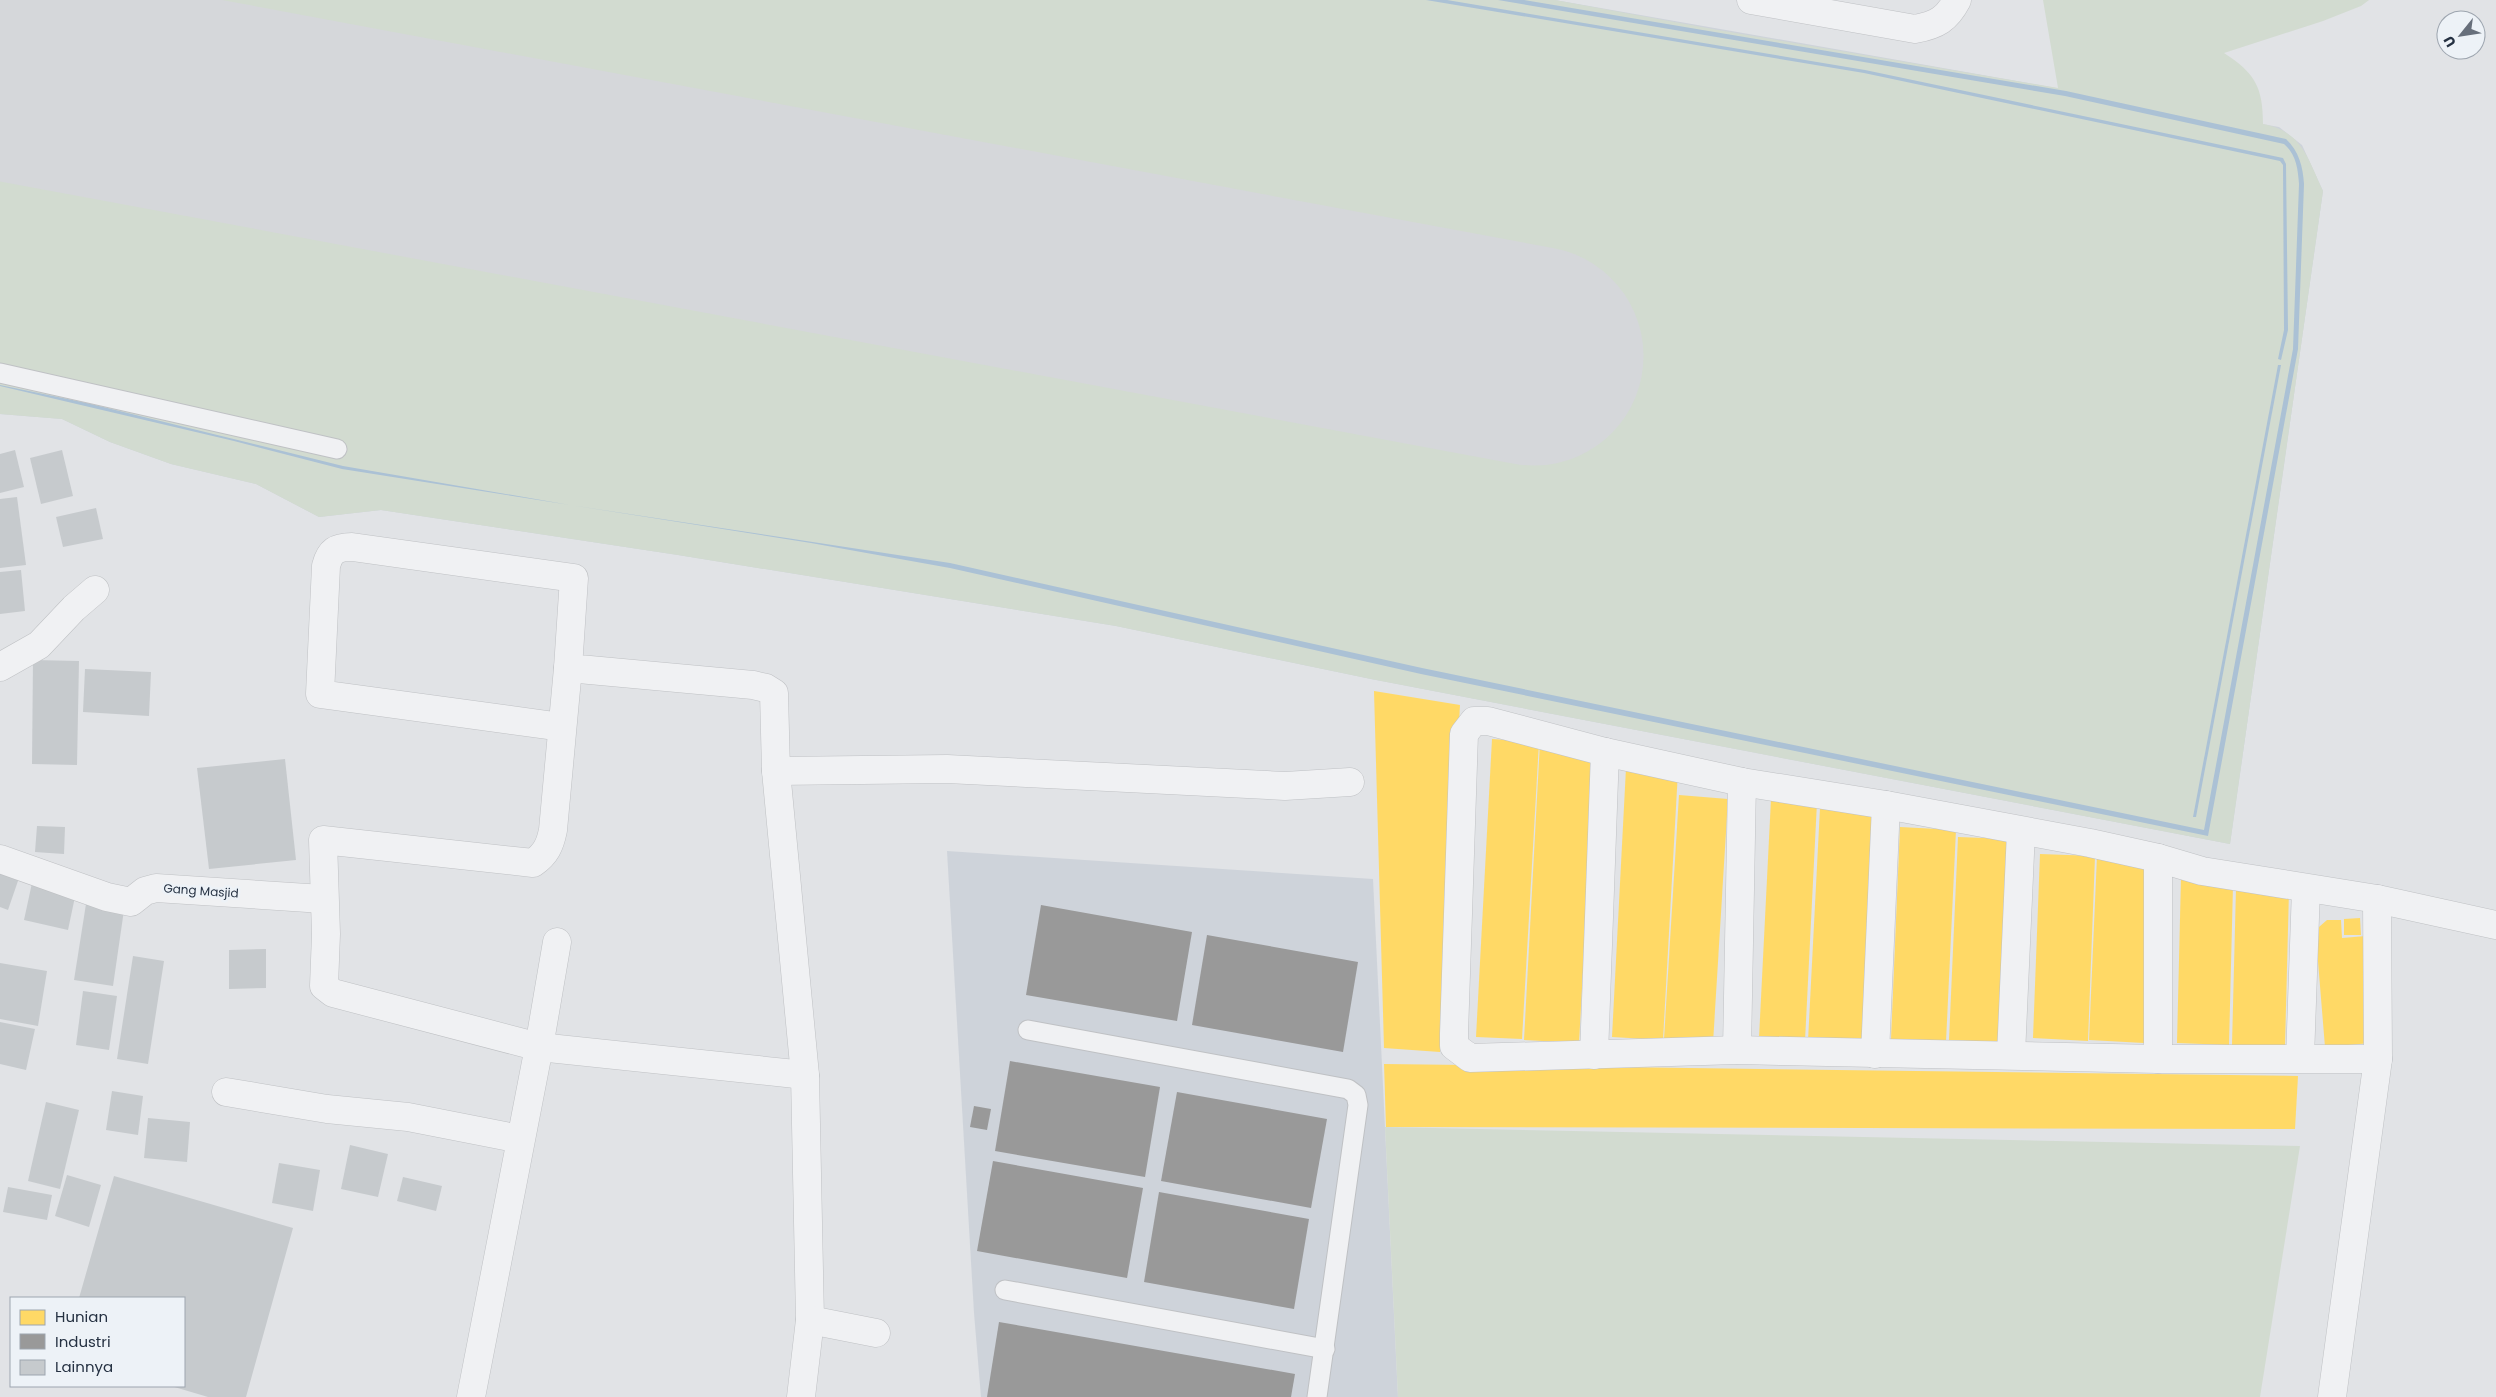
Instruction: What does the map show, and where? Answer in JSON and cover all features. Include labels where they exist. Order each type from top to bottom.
[{"type":"street","points":[[1751,0],[1809,5],[1916,29],[1934,26],[1948,16],[1957,0]]},
{"type":"street","points":[[562,727],[320,694],[326,566],[329,555],[339,547],[352,547],[574,578],[568,668],[553,830],[550,844],[543,856],[533,864],[323,840],[323,899],[326,934],[323,980],[326,989],[333,993],[539,1047],[805,1075]]},
{"type":"street","points":[[0,666],[39,645],[74,608],[95,590]]},
{"type":"street","points":[[568,668],[766,688],[774,693],[776,771],[805,1075],[810,1320],[801,1397]]},
{"type":"street","points":[[2378,1060],[2300,1058],[2158,1059],[1737,1050],[1470,1058],[1454,1046],[1464,734],[1474,721],[1488,722],[1605,752],[1742,782],[1886,805],[2158,858],[2202,870],[2306,889],[2377,899],[2496,925]]},
{"type":"street","points":[[1594,1055],[1605,752]]},
{"type":"street","points":[[776,771],[947,769],[1285,786],[1350,782]]},
{"type":"street","points":[[1737,1050],[1742,782]]},
{"type":"street","points":[[1875,1054],[1886,805]]},
{"type":"street","points":[[2011,1055],[2021,831]]},
{"type":"street","points":[[2158,858],[2158,1059]]},
{"type":"street","name":"Gang Masjid","points":[[0,859],[107,897],[131,902],[145,891],[156,888],[323,899]]},
{"type":"street","points":[[2300,1058],[2306,889]]},
{"type":"street","points":[[2332,1397],[2378,1060],[2377,899]]},
{"type":"street","points":[[471,1397],[539,1047],[557,942]]},
{"type":"street","points":[[226,1092],[327,1109],[408,1116],[520,1139]]},
{"type":"street","points":[[810,1320],[876,1333]]},
{"type":"lane","points":[[0,373],[336,449]]},
{"type":"lane","points":[[1028,1030],[1348,1089],[1356,1095],[1358,1105],[1317,1397]]},
{"type":"lane","points":[[1005,1290],[1325,1349]]},
{"type":"shaded area","points":[[0,0],[1555,0],[2279,127],[2302,145],[2323,191],[2230,844],[1371,679],[1116,626],[678,555],[381,510],[319,517],[256,484],[171,464],[110,442],[62,419],[0,414]]},
{"type":"shaded area","points":[[28,0],[1555,0],[2058,88],[2043,0],[2369,0],[2361,6],[2323,21],[2224,53],[2243,67],[2255,82],[2261,100],[2263,124],[2287,133],[2295,140],[2308,158],[2323,191],[2230,844],[1371,679],[1116,626],[678,555],[381,510],[319,517],[256,484],[171,464],[110,442],[62,419],[0,414],[0,144],[1519,427],[1548,284]]},
{"type":"shaded area","points":[[947,851],[1373,879],[1398,1397],[981,1397],[974,1313]]},
{"type":"shaded area","points":[[1385,1127],[2300,1146],[2260,1397],[1398,1397]]},
{"type":"water","points":[[1426,0],[1447,0],[1865,70],[2283,158],[2286,164],[2288,330],[2281,360],[2278,359],[2284,330],[2283,165],[2280,161],[1864,73]]},
{"type":"water","points":[[1498,0],[1524,0],[2066,91],[2286,139],[2297,154],[2303,171],[2298,349],[2208,836],[1421,674],[950,568],[811,543],[575,506],[950,563],[1422,668],[2204,830],[2293,349],[2299,184],[2296,162],[2288,148],[2284,144],[2065,96]]},
{"type":"water","points":[[2278,365],[2281,365],[2196,817],[2193,817]]},
{"type":"water","points":[[0,385],[87,403],[343,466],[568,505],[342,469]]},
{"type":"building: Hunian","points":[[1374,691],[1460,705],[1440,1052],[1384,1048]]},
{"type":"building: Hunian","points":[[1492,739],[1539,742],[1522,1039],[1476,1037]]},
{"type":"building: Hunian","points":[[1540,742],[1595,754],[1579,1043],[1524,1040]]},
{"type":"building: Hunian","points":[[1626,768],[1678,771],[1663,1040],[1612,1037]]},
{"type":"building: Hunian","points":[[1679,795],[1728,799],[1713,1043],[1664,1039]]},
{"type":"building: Hunian","points":[[1771,799],[1817,802],[1805,1041],[1759,1038]]},
{"type":"building: Hunian","points":[[1820,808],[1875,811],[1863,1044],[1808,1041]]},
{"type":"building: Hunian","points":[[1900,827],[1956,830],[1946,1042],[1891,1039]]},
{"type":"building: Hunian","points":[[1958,837],[2010,839],[2001,1043],[1949,1040]]},
{"type":"building: Hunian","points":[[2040,854],[2095,856],[2088,1041],[2033,1038]]},
{"type":"building: Hunian","points":[[2097,856],[2151,859],[2144,1043],[2089,1040]]},
{"type":"building: Hunian","points":[[2181,877],[2233,885],[2229,1045],[2177,1043]]},
{"type":"building: Hunian","points":[[2236,888],[2289,890],[2285,1046],[2232,1045]]},
{"type":"building: Hunian","points":[[2360,918],[2361,935],[2344,935],[2344,919]]},
{"type":"building: Hunian","points":[[2327,920],[2341,920],[2342,938],[2366,936],[2371,1043],[2325,1047],[2316,937],[2319,927]]},
{"type":"building: Hunian","points":[[1384,1064],[2298,1076],[2295,1129],[1386,1127]]},
{"type":"building: Industri","points":[[1041,905],[1192,932],[1177,1021],[1026,995]]},
{"type":"building: Industri","points":[[1207,935],[1358,962],[1343,1052],[1192,1025]]},
{"type":"building: Industri","points":[[1010,1061],[1160,1087],[1145,1177],[995,1151]]},
{"type":"building: Industri","points":[[1177,1092],[1327,1119],[1311,1208],[1161,1181]]},
{"type":"building: Industri","points":[[974,1106],[991,1109],[987,1130],[970,1127]]},
{"type":"building: Industri","points":[[993,1161],[1143,1188],[1127,1278],[977,1251]]},
{"type":"building: Industri","points":[[1159,1192],[1309,1219],[1294,1309],[1144,1282]]},
{"type":"building: Industri","points":[[999,1322],[1295,1374],[1291,1397],[987,1397]]},
{"type":"building: Lainnya","points":[[15,450],[24,487],[0,493],[0,454]]},
{"type":"building: Lainnya","points":[[62,450],[73,496],[41,504],[30,458]]},
{"type":"building: Lainnya","points":[[17,497],[26,565],[0,568],[0,499]]},
{"type":"building: Lainnya","points":[[96,508],[103,539],[63,547],[56,517]]},
{"type":"building: Lainnya","points":[[21,570],[25,611],[0,614],[0,572]]},
{"type":"building: Lainnya","points":[[33,660],[79,661],[77,765],[32,764]]},
{"type":"building: Lainnya","points":[[85,669],[151,672],[149,716],[83,712]]},
{"type":"building: Lainnya","points":[[285,759],[296,860],[209,869],[197,768]]},
{"type":"building: Lainnya","points":[[37,826],[65,827],[64,854],[35,852]]},
{"type":"building: Lainnya","points":[[0,868],[20,875],[8,910],[0,907]]},
{"type":"building: Lainnya","points":[[32,883],[76,892],[68,930],[24,920]]},
{"type":"building: Lainnya","points":[[86,904],[124,910],[113,986],[74,980]]},
{"type":"building: Lainnya","points":[[266,949],[266,988],[229,989],[229,950]]},
{"type":"building: Lainnya","points":[[133,956],[164,961],[148,1064],[117,1059]]},
{"type":"building: Lainnya","points":[[0,963],[47,971],[38,1026],[0,1019]]},
{"type":"building: Lainnya","points":[[83,991],[117,996],[109,1050],[76,1045]]},
{"type":"building: Lainnya","points":[[0,1022],[35,1029],[26,1070],[0,1064]]},
{"type":"building: Lainnya","points":[[112,1091],[143,1096],[138,1135],[106,1130]]},
{"type":"building: Lainnya","points":[[46,1102],[79,1110],[60,1189],[28,1181]]},
{"type":"building: Lainnya","points":[[148,1118],[190,1122],[187,1162],[144,1158]]},
{"type":"building: Lainnya","points":[[350,1145],[388,1154],[378,1197],[341,1189]]},
{"type":"building: Lainnya","points":[[279,1163],[320,1170],[313,1211],[272,1203]]},
{"type":"building: Lainnya","points":[[67,1175],[101,1185],[89,1227],[55,1216]]},
{"type":"building: Lainnya","points":[[114,1176],[293,1228],[246,1397],[208,1397],[174,1387],[185,1387],[185,1297],[79,1297]]},
{"type":"building: Lainnya","points":[[403,1177],[442,1186],[436,1211],[397,1201]]},
{"type":"building: Lainnya","points":[[8,1187],[52,1195],[47,1220],[3,1212]]},
{"type":"runway","points":[[0,70],[1534,356]]}]
